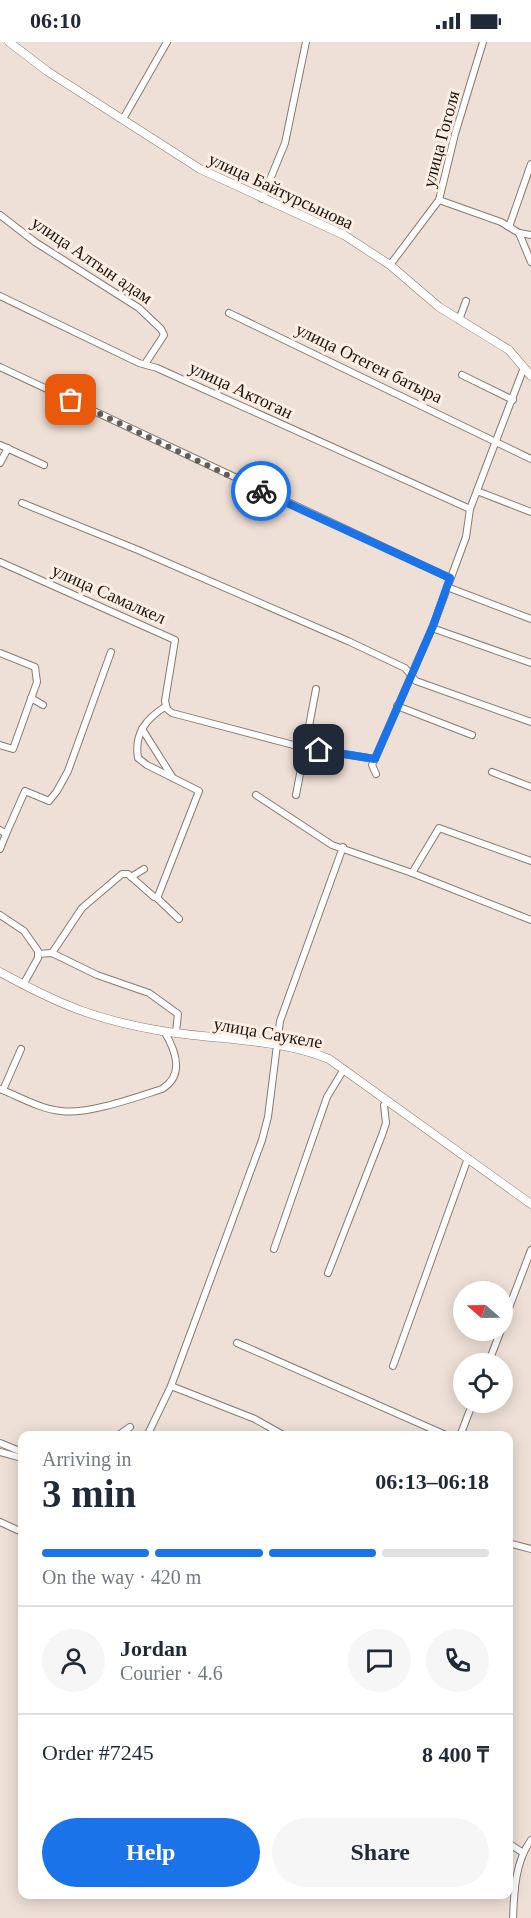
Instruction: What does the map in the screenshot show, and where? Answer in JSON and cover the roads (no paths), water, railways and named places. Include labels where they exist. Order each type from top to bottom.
[{"type":"street","name":"улица Байтурсынова","points":[[9,42],[47,71],[200,169],[344,235],[390,265],[459,320],[509,350],[523,370],[531,376]]},
{"type":"street","points":[[123,119],[166,42]]},
{"type":"street","points":[[262,199],[285,143],[306,42]]},
{"type":"street","name":"улица Гоголя","points":[[390,265],[439,201],[483,42]]},
{"type":"street","points":[[509,226],[531,164]]},
{"type":"street","points":[[439,201],[509,226],[519,233],[531,235]]},
{"type":"street","name":"улица Алтын адам","points":[[0,215],[35,242],[139,308],[153,321],[164,334],[145,364]]},
{"type":"street","points":[[519,233],[531,262]]},
{"type":"street","name":"улица Актоган","points":[[0,296],[145,364],[470,509]]},
{"type":"street","points":[[459,320],[466,301]]},
{"type":"street","name":"улица Отеген батыра","points":[[229,313],[531,459]]},
{"type":"street","points":[[0,367],[450,578]]},
{"type":"street","points":[[376,774],[373,769],[375,759],[432,628],[466,537],[470,509],[523,370]]},
{"type":"street","points":[[462,375],[513,400]]},
{"type":"street","points":[[0,445],[44,465]]},
{"type":"street","points":[[0,463],[8,448]]},
{"type":"street","points":[[477,491],[531,512]]},
{"type":"street","points":[[22,503],[138,550],[348,641],[405,668],[416,681],[531,722]]},
{"type":"street","name":"улица Самалкел","points":[[0,562],[175,640],[165,694],[166,706]]},
{"type":"street","points":[[447,587],[531,619]]},
{"type":"street","points":[[432,628],[531,663]]},
{"type":"street","points":[[0,849],[3,832],[25,791],[49,801],[57,791],[68,771],[111,652]]},
{"type":"street","points":[[0,653],[35,667],[37,682],[13,749],[0,745]]},
{"type":"street","points":[[296,795],[316,689]]},
{"type":"street","points":[[31,698],[43,705]]},
{"type":"street","points":[[156,897],[199,791],[138,758],[137,747],[142,728],[166,706],[172,713],[305,748],[375,759]]},
{"type":"street","points":[[397,706],[471,735]]},
{"type":"street","points":[[142,728],[174,778]]},
{"type":"street","points":[[492,772],[531,787]]},
{"type":"street","points":[[256,795],[332,845],[412,873],[531,920]]},
{"type":"street","points":[[412,873],[439,828],[531,861]]},
{"type":"street","points":[[149,1431],[171,1386],[262,1140],[268,1117],[280,1021],[343,847]]},
{"type":"street","points":[[131,877],[144,869]]},
{"type":"street","points":[[52,952],[82,908],[122,874],[131,877],[179,919]]},
{"type":"street","points":[[0,915],[24,931],[38,954],[23,985]]},
{"type":"street","points":[[38,954],[52,952],[97,975],[158,998],[178,1014],[176,1032]]},
{"type":"street","name":"улица Саукеле","points":[[0,972],[74,1010],[164,1031],[313,1053],[345,1069],[531,1204]]},
{"type":"street","points":[[21,1048],[1,1089],[41,1106],[63,1112],[99,1107],[162,1089],[171,1083],[176,1075],[177,1066],[164,1031]]},
{"type":"street","points":[[274,1249],[327,1097],[345,1069]]},
{"type":"street","points":[[328,1273],[382,1135],[386,1123],[384,1105],[388,1101]]},
{"type":"street","points":[[393,1366],[468,1158]]},
{"type":"street","points":[[513,1297],[531,1250]]},
{"type":"street","points":[[237,1343],[437,1431]]},
{"type":"street","points":[[171,1386],[255,1419],[276,1431]]},
{"type":"street","points":[[462,1431],[469,1413]]},
{"type":"street","points":[[124,1431],[130,1427]]},
{"type":"street","points":[[0,1443],[18,1450]]},
{"type":"street","points":[[0,1452],[18,1457]]},
{"type":"street","points":[[0,1459],[12,1456]]},
{"type":"street","points":[[0,1522],[18,1530]]},
{"type":"street","points":[[513,1544],[531,1549]]},
{"type":"street","points":[[513,1918],[522,1852],[531,1840]]},
{"type":"street","points":[[513,1846],[522,1852]]}]
